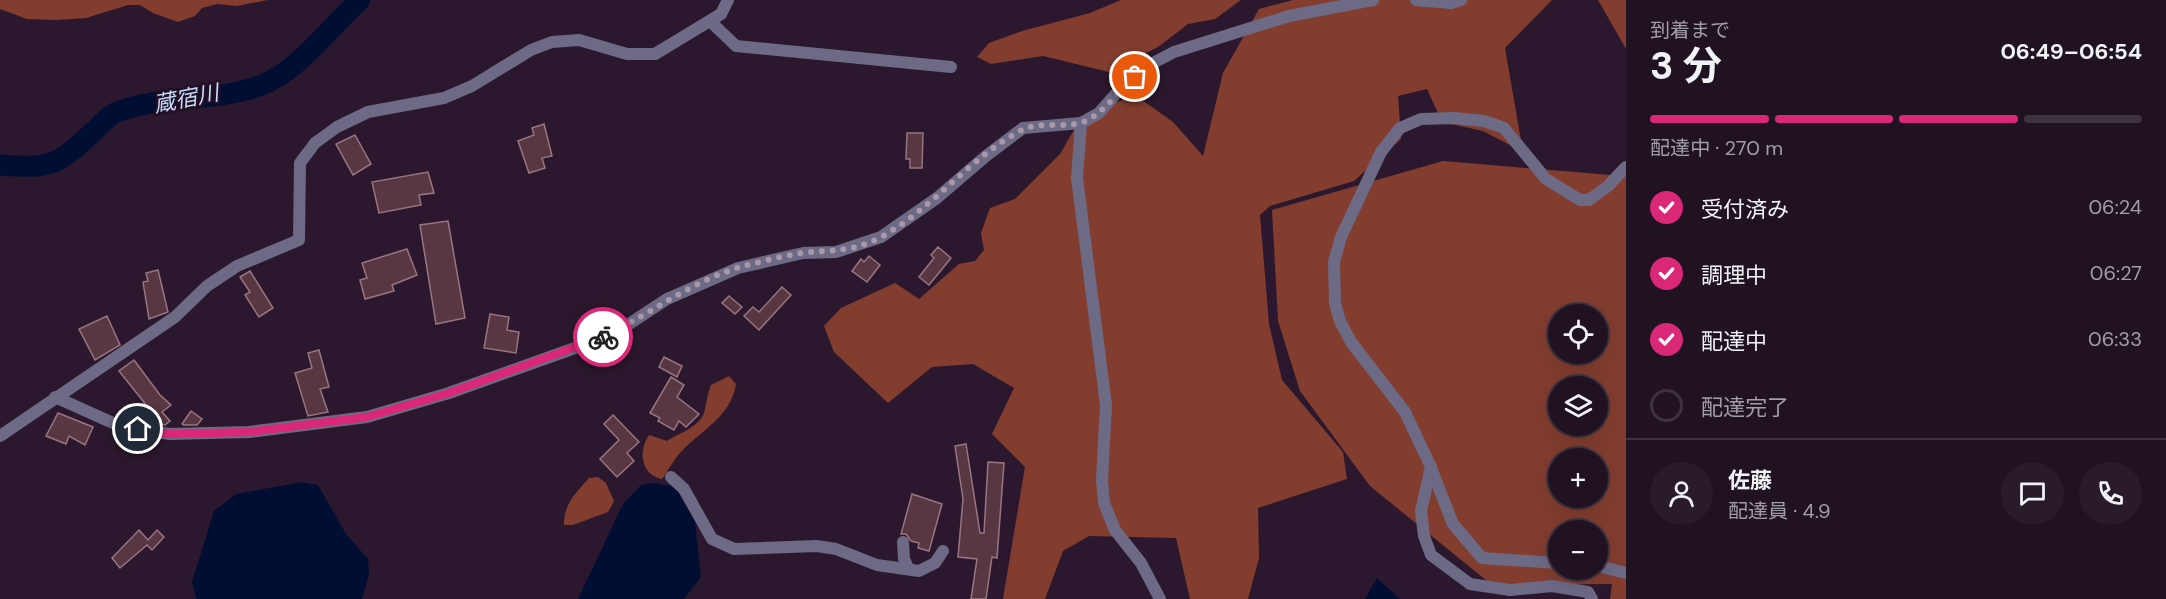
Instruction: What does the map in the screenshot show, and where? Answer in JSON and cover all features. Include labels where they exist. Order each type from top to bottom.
[{"type":"street","points":[[0,436],[175,317],[207,286],[227,273],[299,240],[300,163],[315,143],[337,127],[381,108],[444,98],[472,86],[531,50],[552,42],[579,40],[627,54],[645,56],[655,54],[721,14],[728,0]]},
{"type":"street","points":[[55,398],[122,427],[170,434],[249,432],[367,417],[449,393],[592,342],[629,324],[667,299],[738,268],[803,253],[836,252],[881,237],[937,198],[1023,128],[1081,123],[1099,113],[1121,88],[1149,65],[1174,52],[1289,16],[1373,0]]},
{"type":"street","points":[[1416,0],[1451,3],[1461,0]]},
{"type":"street","points":[[710,21],[736,46],[951,67]]},
{"type":"street","points":[[1548,562],[1482,558],[1453,524],[1431,467],[1405,412],[1351,342],[1340,321],[1335,303],[1334,262],[1341,237],[1381,152],[1400,128],[1421,119],[1454,118],[1484,121],[1504,128],[1546,179],[1580,200],[1589,200],[1608,186],[1626,167]]},
{"type":"street","points":[[1081,123],[1077,178],[1106,405],[1102,480],[1104,503],[1115,530],[1141,562],[1160,599]]},
{"type":"street","points":[[1431,467],[1421,511],[1424,536],[1431,555],[1470,584],[1510,591],[1552,586],[1588,592],[1592,599]]},
{"type":"street","points":[[671,477],[684,489],[712,539],[722,545],[751,550],[817,546],[836,549],[877,565],[919,571],[928,568],[943,551]]},
{"type":"street","points":[[903,542],[904,559],[908,568]]},
{"type":"street","points":[[1608,568],[1626,573]]},
{"type":"shaded area","points":[[0,0],[268,0],[237,6],[217,4],[202,8],[195,16],[178,22],[153,13],[140,5],[128,5],[86,18],[27,19],[0,9]]},
{"type":"shaded area","points":[[1121,0],[1241,0],[1215,19],[1188,24],[1158,47],[1109,72],[1043,56],[991,64],[977,57],[989,43],[1022,31],[1090,13]]},
{"type":"shaded area","points":[[1293,0],[1552,0],[1505,48],[1523,152],[1483,131],[1442,122],[1427,89],[1398,96],[1401,139],[1354,181],[1270,206],[1260,215],[1269,324],[1282,380],[1343,452],[1347,479],[1258,508],[1259,558],[1248,599],[1190,599],[1176,538],[1089,536],[1063,551],[1045,599],[1003,599],[1025,467],[992,434],[1014,388],[973,364],[932,367],[888,403],[834,352],[824,326],[841,308],[895,283],[919,299],[959,264],[975,261],[984,250],[981,233],[990,208],[1015,199],[1060,154],[1082,116],[1135,95],[1173,122],[1203,156],[1223,73],[1259,9]]},
{"type":"shaded area","points":[[1598,0],[1626,0],[1626,49]]},
{"type":"shaded area","points":[[1443,161],[1610,175],[1626,173],[1626,599],[1610,599],[1612,584],[1492,585],[1370,486],[1300,391],[1278,321],[1272,210]]},
{"type":"shaded area","points":[[729,376],[736,384],[733,395],[722,414],[681,452],[662,479],[655,477],[643,461],[643,448],[649,435],[667,441],[693,426],[704,413],[711,385]]},
{"type":"shaded area","points":[[598,477],[606,483],[614,501],[608,512],[573,525],[564,525],[566,510],[575,494],[589,478]]},
{"type":"water","points":[[302,482],[318,485],[346,534],[368,559],[369,574],[362,599],[196,599],[192,582],[214,511],[236,494]]},
{"type":"water","points":[[655,483],[675,487],[695,522],[701,577],[684,599],[578,599],[623,504],[641,485]]},
{"type":"water","points":[[1377,578],[1400,599],[1365,599]]},
{"type":"building","points":[[544,124],[552,156],[542,158],[545,168],[529,173],[518,141],[534,135],[532,128]]},
{"type":"building","points":[[907,133],[923,133],[922,168],[910,168],[910,159],[906,159]]},
{"type":"building","points":[[355,135],[371,164],[353,175],[336,144]]},
{"type":"building","points":[[428,172],[434,193],[419,195],[421,205],[379,213],[372,182]]},
{"type":"building","points":[[448,221],[465,318],[436,324],[420,225]]},
{"type":"building","points":[[938,247],[951,258],[929,285],[919,277],[934,258],[931,255]]},
{"type":"building","points":[[407,249],[417,275],[392,285],[394,291],[365,299],[360,280],[367,278],[362,263]]},
{"type":"building","points":[[869,256],[880,265],[867,282],[852,271],[861,259],[864,262]]},
{"type":"building","points":[[158,270],[168,312],[149,319],[143,282],[148,281],[146,273]]},
{"type":"building","points":[[250,271],[273,308],[259,317],[245,295],[250,292],[240,277]]},
{"type":"building","points":[[782,287],[791,295],[759,330],[744,316],[753,307],[759,312]]},
{"type":"building","points":[[729,296],[742,307],[735,314],[722,303]]},
{"type":"building","points":[[490,314],[509,317],[507,330],[519,332],[516,353],[484,348]]},
{"type":"building","points":[[107,316],[120,345],[95,360],[79,329]]},
{"type":"building","points":[[319,350],[329,387],[320,389],[328,412],[308,416],[295,373],[312,368],[308,353]]},
{"type":"building","points":[[664,357],[682,366],[677,377],[659,367]]},
{"type":"building","points":[[134,360],[160,395],[171,405],[162,412],[170,421],[165,425],[155,424],[152,420],[149,423],[137,421],[134,417],[147,406],[119,371]]},
{"type":"building","points":[[671,377],[684,385],[677,397],[699,414],[686,427],[679,421],[674,430],[658,421],[660,418],[650,413]]},
{"type":"building","points":[[191,411],[202,419],[197,425],[182,424]]},
{"type":"building","points":[[58,413],[93,427],[85,445],[69,436],[66,444],[46,436]]},
{"type":"building","points":[[613,415],[639,442],[627,453],[634,461],[617,477],[600,459],[619,440],[604,424]]},
{"type":"building","points":[[966,444],[980,533],[984,533],[988,462],[1004,463],[997,558],[992,557],[986,599],[971,599],[977,559],[958,557],[963,499],[955,446]]},
{"type":"building","points":[[912,494],[942,504],[929,551],[918,548],[919,543],[911,541],[906,534],[901,534]]},
{"type":"building","points":[[139,530],[148,540],[157,530],[164,537],[152,550],[147,545],[120,568],[112,558]]},
{"type":"waterway","name":"蔵宿川","points":[[0,165],[30,166],[51,163],[70,152],[110,116],[135,106],[228,94],[264,84],[302,58],[360,0]]},
{"type":"way so far","points":[[603,337],[629,324],[667,299],[738,268],[803,253],[836,252],[881,237],[937,198],[1023,128],[1081,123],[1099,113],[1121,88],[1135,77]]},
{"type":"route","points":[[138,429],[170,434],[249,432],[367,417],[449,393],[603,337]]}]
